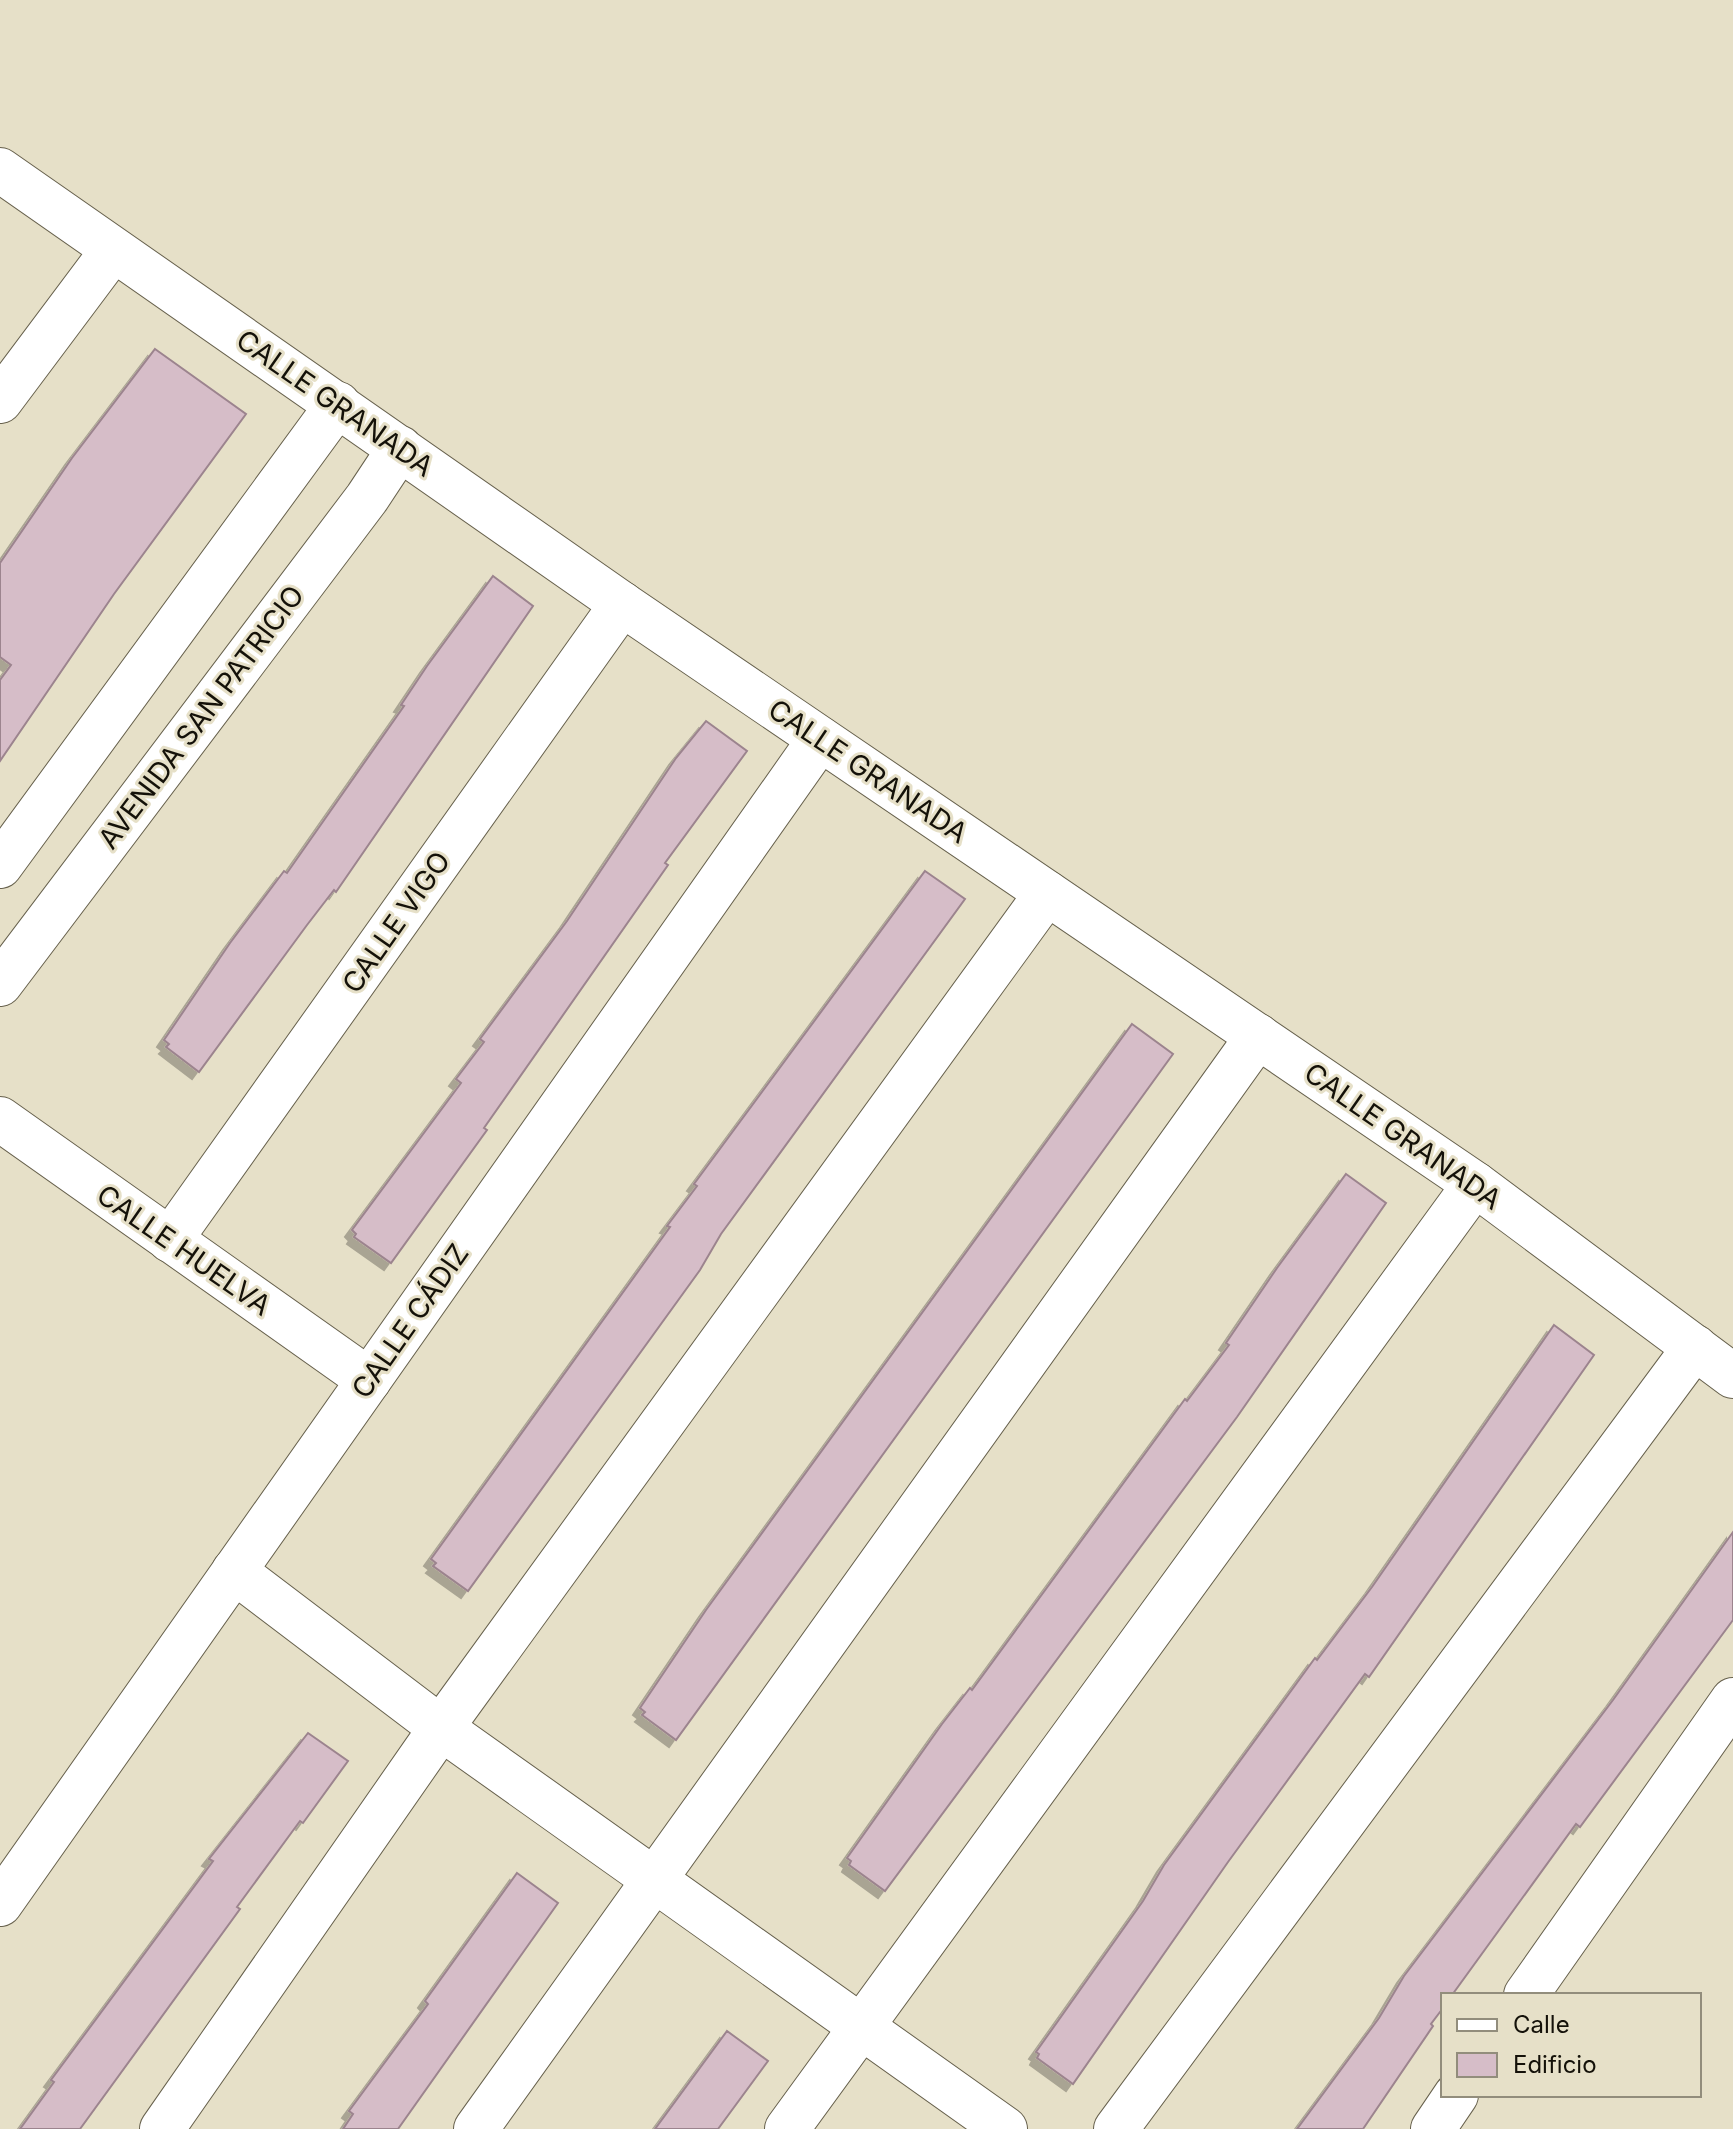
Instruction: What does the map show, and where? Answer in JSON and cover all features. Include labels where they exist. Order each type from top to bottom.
[{"type":"street","name":"CALLE GRANADA","points":[[0,170],[622,604],[1475,1184],[1733,1376]]},
{"type":"street","points":[[0,401],[113,250]]},
{"type":"street","points":[[0,866],[338,404]]},
{"type":"street","name":"AVENIDA SAN PATRICIO","points":[[0,984],[367,498],[400,448]]},
{"type":"street","name":"CALLE VIGO","points":[[170,1240],[622,604]]},
{"type":"street","name":"CALLE CÁDIZ","points":[[0,1904],[820,739]]},
{"type":"street","points":[[162,2129],[441,1728],[1047,893]]},
{"type":"street","points":[[476,2129],[1258,1036]]},
{"type":"street","name":"CALLE HUELVA","points":[[0,1119],[369,1380]]},
{"type":"street","points":[[787,2129],[1475,1184]]},
{"type":"street","points":[[1116,2129],[1695,1347]]},
{"type":"street","points":[[234,1571],[441,1728],[1005,2129]]},
{"type":"street","points":[[1527,1993],[1733,1700]]},
{"type":"street","points":[[1433,2129],[1455,2097]]},
{"type":"building","points":[[155,349],[246,414],[114,594],[0,761],[0,680],[11,665],[0,657],[0,563],[72,458]]},
{"type":"building","points":[[493,576],[533,606],[336,892],[334,890],[307,925],[199,1072],[166,1047],[169,1044],[164,1040],[230,943],[284,871],[287,873],[404,706],[401,705],[427,666]]},
{"type":"building","points":[[706,721],[747,751],[665,863],[668,865],[484,1128],[487,1130],[391,1263],[354,1237],[356,1234],[352,1230],[461,1083],[456,1079],[484,1042],[480,1039],[567,921],[676,758]]},
{"type":"building","points":[[925,871],[965,899],[721,1234],[700,1270],[468,1591],[433,1566],[436,1563],[431,1559],[670,1227],[667,1226],[697,1186],[694,1184]]},
{"type":"building","points":[[1132,1024],[1173,1054],[676,1740],[642,1715],[645,1712],[640,1708],[706,1610]]},
{"type":"building","points":[[1346,1174],[1386,1203],[1237,1417],[885,1891],[849,1865],[851,1861],[847,1858],[942,1724],[970,1688],[972,1690],[1185,1399],[1187,1401],[1229,1345],[1226,1343],[1277,1268]]},
{"type":"building","points":[[1554,1325],[1594,1355],[1369,1677],[1365,1674],[1228,1862],[1073,2084],[1037,2058],[1039,2054],[1036,2052],[1143,1901],[1164,1865],[1315,1658],[1317,1660],[1372,1587]]},
{"type":"building","points":[[1733,1532],[1733,1620],[1580,1827],[1576,1824],[1453,1993],[1441,1993],[1441,2011],[1431,2024],[1433,2026],[1363,2129],[1297,2129],[1379,2018],[1404,1976],[1613,1700]]},
{"type":"building","points":[[308,1733],[348,1761],[303,1823],[300,1821],[237,1907],[240,1909],[80,2129],[20,2129],[54,2082],[51,2080],[213,1861],[209,1859]]},
{"type":"building","points":[[517,1873],[558,1903],[398,2129],[343,2129],[353,2114],[349,2111],[428,2004],[425,2001]]},
{"type":"building","points":[[727,2031],[768,2061],[718,2129],[655,2129]]}]
